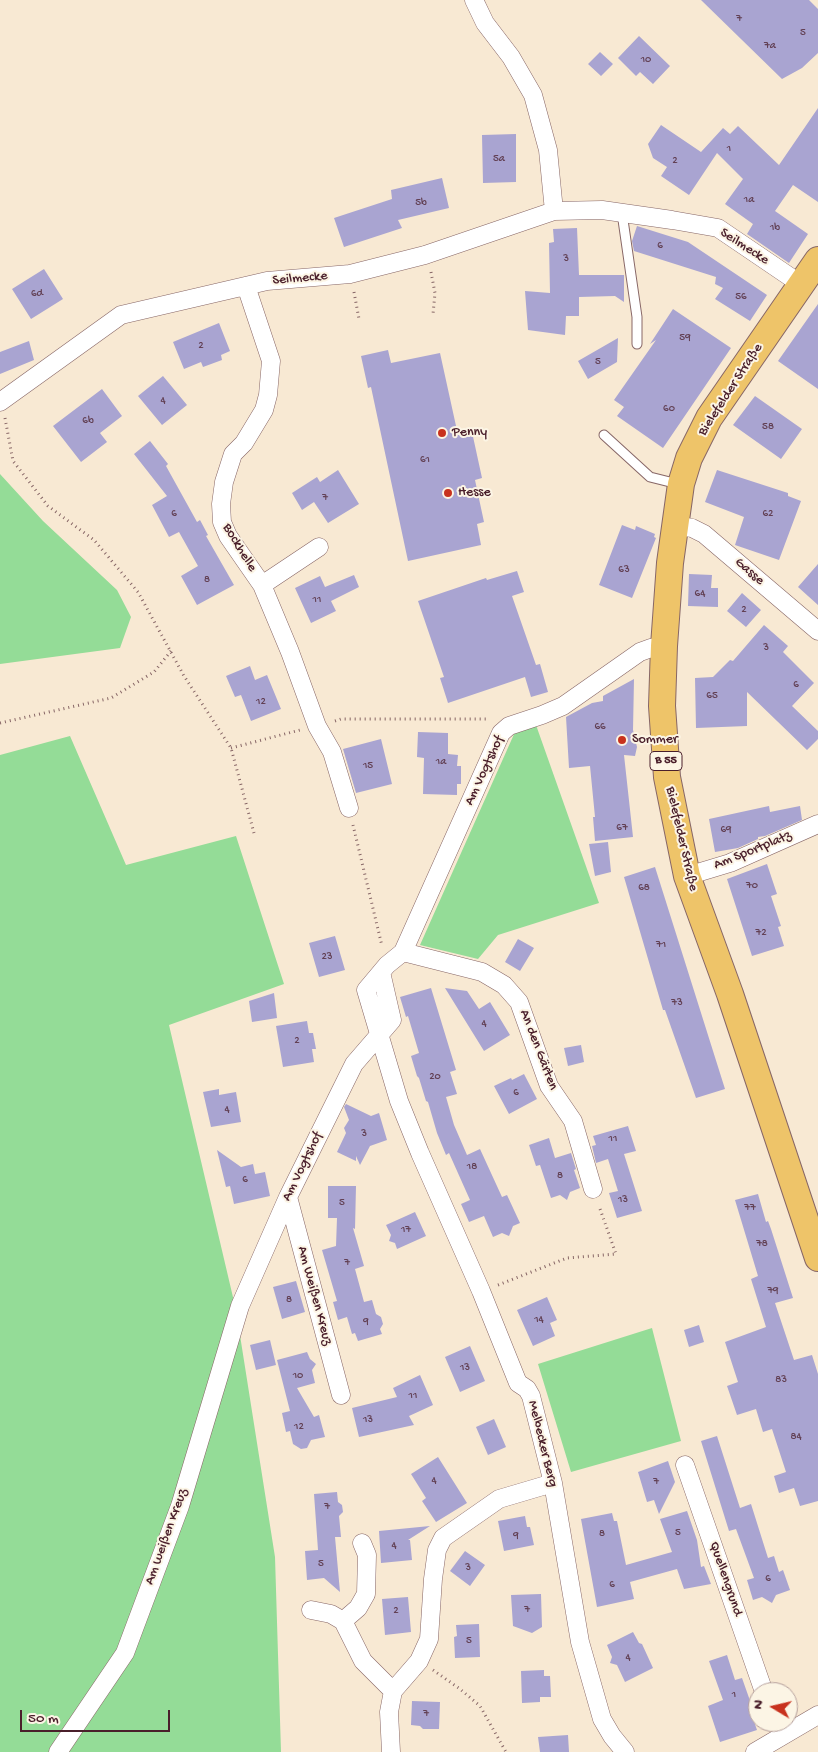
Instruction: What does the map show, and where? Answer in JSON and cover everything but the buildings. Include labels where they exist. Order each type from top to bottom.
[{"type":"main road","name":"Bielefelder Straße","points":[[818,260],[709,418],[689,458],[681,484],[674,526],[664,646],[662,706],[666,777],[687,876],[730,994],[818,1258]]},
{"type":"street","points":[[474,0],[485,23],[511,57],[533,95],[548,150],[554,211]]},
{"type":"street","name":"Seilmecke","points":[[1,401],[121,315],[267,281],[350,274],[425,255],[554,211],[602,210],[718,228],[802,285]]},
{"type":"street","name":"Bockhelle","points":[[246,286],[271,361],[268,395],[264,410],[244,442],[233,454],[224,482],[221,504],[222,522],[228,536],[262,585],[290,652],[317,726],[332,752],[349,808]]},
{"type":"street","name":"Gasse","points":[[674,526],[692,528],[704,534],[818,631]]},
{"type":"street","name":"Bockhelle","points":[[262,585],[320,547]]},
{"type":"street","name":"Am Vogtshof","points":[[240,1306],[288,1197],[354,1064],[380,1034],[366,990],[384,968],[404,952],[501,733],[509,726],[563,706],[640,652],[664,646]]},
{"type":"street","name":"Am Sportplatz","points":[[687,876],[730,863],[818,824]]},
{"type":"street","name":"An den Gärten","points":[[404,952],[482,972],[504,984],[519,1002],[549,1086],[573,1121],[593,1189]]},
{"type":"street","name":"Melbecker Berg","points":[[380,1034],[399,1101],[420,1153],[481,1291],[518,1383],[527,1389],[531,1396],[553,1483],[580,1642],[602,1719],[612,1736],[625,1752]]},
{"type":"street","name":"Am Weißen Kreuz","points":[[288,1197],[341,1395]]},
{"type":"street","name":"Am weißen Kreuz","points":[[58,1752],[125,1653],[180,1506],[240,1306]]},
{"type":"street","name":"Quellengrund","points":[[685,1465],[761,1682]]},
{"type":"street","points":[[391,1752],[389,1712],[393,1690],[419,1661],[429,1639],[432,1579],[437,1550],[443,1538],[499,1499],[553,1483]]},
{"type":"street","points":[[343,1621],[358,1608],[366,1594],[367,1555],[362,1543]]},
{"type":"street","points":[[311,1610],[331,1614],[343,1621],[363,1661],[393,1690]]},
{"type":"street","points":[[798,1722],[818,1715]]},
{"type":"street","points":[[756,1752],[774,1732]]},
{"type":"lane","points":[[622,213],[637,317],[637,344]]},
{"type":"lane","points":[[604,435],[650,477],[681,484]]},
{"type":"path","points":[[350,274],[359,319]]},
{"type":"path","points":[[432,277],[435,293],[433,314]]},
{"type":"path","points":[[1,401],[13,461],[48,506],[94,540],[138,592],[184,676],[231,748],[254,833]]},
{"type":"path","points":[[0,723],[111,698],[154,672],[171,650]]},
{"type":"path","points":[[231,748],[341,719],[502,719],[509,726]]},
{"type":"path","points":[[349,808],[384,968]]},
{"type":"path","points":[[481,1291],[567,1258],[616,1254],[593,1189]]},
{"type":"path","points":[[419,1661],[460,1689],[480,1706],[506,1752]]},
{"type":"green space","points":[[0,474],[43,521],[117,590],[131,617],[120,648],[0,664]]},
{"type":"green space","points":[[536,725],[599,903],[498,935],[478,959],[420,945],[515,732]]},
{"type":"green space","points":[[70,736],[126,865],[236,836],[284,984],[169,1025],[236,1310],[275,1557],[281,1752],[0,1752],[0,755]]},
{"type":"green space","points":[[652,1328],[681,1441],[571,1472],[538,1364]]},
{"type":"place","name":"Penny","points":[[442,433]]},
{"type":"place","name":"Hesse","points":[[448,493]]},
{"type":"place","name":"Sommer","points":[[622,740]]}]
